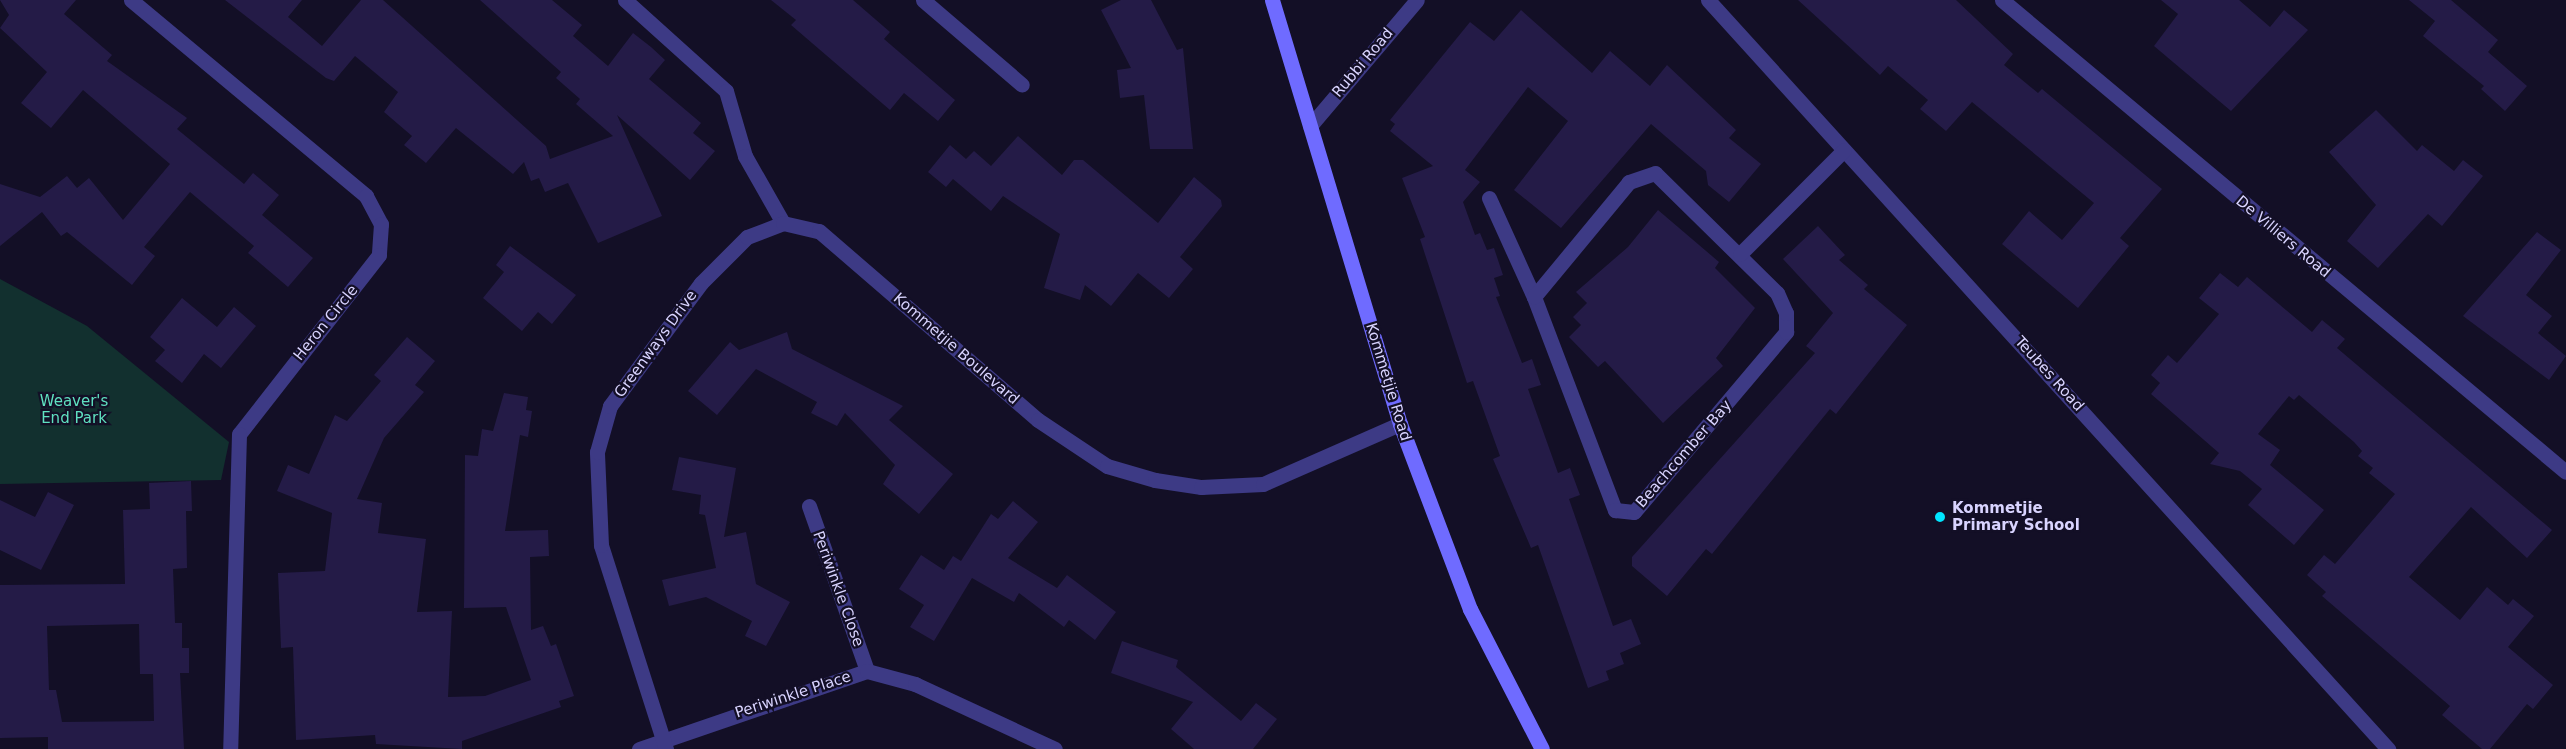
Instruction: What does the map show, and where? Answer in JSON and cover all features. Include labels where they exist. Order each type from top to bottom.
[{"type":"main road","name":"Kommetjie Road","points":[[1272,0],[1400,424],[1470,609],[1542,749]]},
{"type":"street","name":"Heron Circle","points":[[130,0],[366,196],[381,224],[379,255],[239,434],[230,749]]},
{"type":"street","points":[[625,0],[726,91],[745,156],[783,223]]},
{"type":"street","points":[[923,0],[1022,85]]},
{"type":"street","name":"Rubbi Road","points":[[1310,126],[1417,0]]},
{"type":"street","name":"Teubes Road","points":[[1708,0],[2388,749]]},
{"type":"street","name":"De Villiers Road","points":[[2002,0],[2566,472]]},
{"type":"street","points":[[1740,254],[1844,150]]},
{"type":"street","name":"Beachcomber Bay","points":[[1490,198],[1534,297],[1602,487],[1615,510],[1625,514],[1634,512],[1785,332],[1786,313],[1777,294],[1666,178],[1642,174],[1629,182],[1534,297]]},
{"type":"street","name":"Kommetjie Boulevard","points":[[783,223],[819,231],[1038,420],[1107,466],[1201,487],[1263,484],[1400,424]]},
{"type":"street","name":"Greenways Drive","points":[[665,745],[601,545],[597,452],[610,406],[701,283],[747,237],[783,223]]},
{"type":"street","name":"Periwinkle Close","points":[[809,506],[867,671]]},
{"type":"street","name":"Periwinkle Place","points":[[639,749],[665,745],[867,671],[924,688],[1055,749]]},
{"type":"green space","name":"Weaver's End Park","points":[[0,279],[87,326],[229,442],[221,480],[0,484]]},
{"type":"building","points":[[0,0],[76,0],[64,14],[112,55],[107,61],[187,118],[177,129],[244,184],[253,173],[279,195],[262,215],[313,258],[288,287],[248,253],[254,246],[190,192],[144,247],[155,256],[132,285],[67,232],[61,236],[42,212],[0,246],[0,184],[40,197],[67,176],[77,188],[89,178],[123,220],[170,164],[83,90],[51,128],[21,103],[47,72],[0,28],[9,15]]},
{"type":"building","points":[[225,0],[302,0],[288,17],[322,46],[361,0],[383,0],[546,146],[550,159],[613,136],[576,104],[580,99],[556,78],[561,72],[480,0],[552,0],[582,25],[573,36],[608,66],[633,33],[651,47],[665,60],[649,79],[701,123],[693,133],[715,151],[690,180],[617,115],[662,216],[598,243],[568,183],[545,192],[539,178],[531,181],[524,162],[513,174],[456,128],[426,163],[404,145],[412,136],[384,112],[398,92],[355,56],[334,81],[326,78]]},
{"type":"building","points":[[771,0],[853,0],[890,32],[884,39],[955,100],[938,121],[904,93],[890,110],[791,25],[796,20]]},
{"type":"building","points":[[1121,0],[1151,0],[1177,50],[1183,48],[1193,149],[1150,149],[1144,95],[1120,98],[1117,70],[1131,68],[1101,10]]},
{"type":"building","points":[[1798,0],[1956,0],[2013,54],[2004,65],[2038,93],[2042,89],[2162,189],[2120,238],[2129,246],[2078,308],[2002,244],[2029,211],[2062,240],[2094,203],[1972,102],[1946,131],[1920,109],[1928,100],[1888,66],[1880,75]]},
{"type":"building","points":[[2161,0],[2239,0],[2270,27],[2284,10],[2308,30],[2231,111],[2154,46],[2178,14]]},
{"type":"building","points":[[2409,0],[2451,0],[2498,40],[2488,52],[2527,86],[2505,111],[2481,89],[2484,86],[2423,36],[2435,21]]},
{"type":"building","points":[[1521,10],[1592,73],[1610,51],[1650,86],[1667,65],[1736,130],[1729,138],[1761,164],[1729,202],[1708,185],[1706,171],[1651,124],[1561,228],[1514,190],[1568,121],[1528,87],[1465,170],[1480,182],[1463,202],[1475,235],[1480,233],[1487,250],[1494,248],[1503,275],[1494,278],[1500,296],[1496,297],[1522,363],[1532,359],[1541,385],[1528,389],[1558,473],[1570,468],[1580,495],[1569,499],[1613,626],[1631,619],[1641,644],[1620,653],[1624,664],[1606,671],[1609,680],[1588,688],[1538,545],[1531,548],[1493,459],[1500,456],[1473,381],[1467,383],[1420,239],[1425,237],[1402,178],[1433,166],[1390,131],[1395,124],[1390,120],[1470,22],[1494,41]]},
{"type":"building","points":[[2376,110],[2417,151],[2422,145],[2454,171],[2463,160],[2483,176],[2442,226],[2428,214],[2378,268],[2347,241],[2376,205],[2329,152]]},
{"type":"building","points":[[1018,136],[1062,175],[1074,160],[1083,160],[1158,223],[1194,177],[1221,200],[1222,206],[1180,257],[1193,269],[1169,298],[1138,273],[1111,306],[1085,285],[1080,300],[1044,288],[1060,234],[1003,196],[991,211],[953,179],[946,187],[928,172],[950,145],[966,159],[974,151],[991,166]]},
{"type":"building","points":[[1658,210],[1719,262],[1715,268],[1755,308],[1716,358],[1723,366],[1663,423],[1605,361],[1598,367],[1569,337],[1581,325],[1573,317],[1587,303],[1576,292],[1628,247]]},
{"type":"building","points":[[1818,226],[1845,255],[1839,260],[1868,285],[1864,289],[1907,325],[1836,414],[1830,409],[1712,554],[1706,549],[1667,596],[1632,566],[1632,557],[1815,353],[1806,346],[1833,313],[1783,259]]},
{"type":"building","points":[[2537,232],[2561,250],[2526,295],[2552,316],[2538,333],[2566,356],[2549,380],[2463,316]]},
{"type":"building","points":[[510,246],[576,295],[552,324],[538,312],[522,331],[483,298],[504,272],[496,265]]},
{"type":"building","points":[[2220,273],[2238,287],[2247,277],[2312,332],[2322,320],[2345,339],[2337,348],[2552,530],[2527,558],[2471,507],[2409,577],[2460,620],[2487,587],[2508,605],[2513,599],[2534,616],[2508,647],[2553,685],[2533,709],[2527,704],[2490,749],[2482,749],[2442,715],[2450,706],[2322,596],[2326,592],[2307,575],[2324,555],[2335,564],[2395,494],[2369,473],[2373,468],[2358,456],[2362,451],[2354,442],[2299,395],[2294,400],[2289,396],[2258,434],[2280,450],[2270,465],[2324,510],[2294,545],[2248,505],[2262,489],[2240,471],[2210,464],[2219,453],[2151,394],[2160,383],[2151,375],[2168,355],[2177,363],[2219,314],[2199,298]]},
{"type":"building","points":[[182,298],[217,327],[234,307],[256,326],[221,368],[204,354],[182,383],[155,361],[165,350],[150,337]]},
{"type":"building","points":[[787,332],[792,349],[903,406],[889,420],[953,474],[919,514],[883,484],[895,465],[845,413],[837,426],[811,413],[817,402],[756,369],[717,415],[688,391],[730,342],[739,350]]},
{"type":"building","points":[[407,337],[435,361],[415,385],[424,392],[384,438],[357,499],[382,503],[378,533],[426,539],[417,612],[452,611],[448,697],[485,696],[531,680],[506,607],[464,608],[465,455],[478,456],[482,429],[493,431],[504,393],[528,397],[526,410],[532,411],[528,437],[520,435],[505,531],[548,530],[549,556],[530,557],[531,630],[543,626],[551,646],[556,644],[574,696],[559,701],[561,707],[462,741],[462,749],[376,744],[375,735],[296,740],[293,647],[281,648],[278,573],[325,571],[332,513],[277,491],[288,465],[309,474],[335,415],[347,421],[381,381],[374,375]]},
{"type":"building","points":[[679,457],[736,468],[724,537],[746,532],[756,584],[790,602],[766,646],[745,636],[752,621],[706,597],[669,606],[662,580],[716,568],[705,515],[699,514],[701,495],[672,490]]},
{"type":"building","points":[[191,481],[192,511],[186,511],[187,568],[173,569],[175,623],[182,623],[182,648],[189,648],[189,673],[180,673],[184,749],[48,749],[48,737],[0,738],[0,585],[125,584],[123,510],[150,509],[149,483]],"holes":[[[139,624],[140,674],[153,674],[154,721],[62,722],[56,690],[49,690],[47,626]]]},
{"type":"building","points":[[48,492],[74,505],[41,570],[0,550],[0,500],[35,517]]},
{"type":"building","points":[[1013,501],[1038,522],[1008,558],[1057,588],[1067,575],[1116,612],[1095,640],[1069,620],[1064,627],[1019,593],[1014,602],[972,578],[934,641],[910,627],[924,605],[899,589],[921,555],[944,570],[953,556],[961,561],[991,514],[998,519]]},
{"type":"building","points":[[1122,641],[1178,660],[1176,667],[1241,721],[1256,703],[1277,719],[1253,749],[1194,749],[1171,729],[1193,702],[1111,673]]},
{"type":"place","name":"Kommetjie Primary School","points":[[1940,517]]}]
